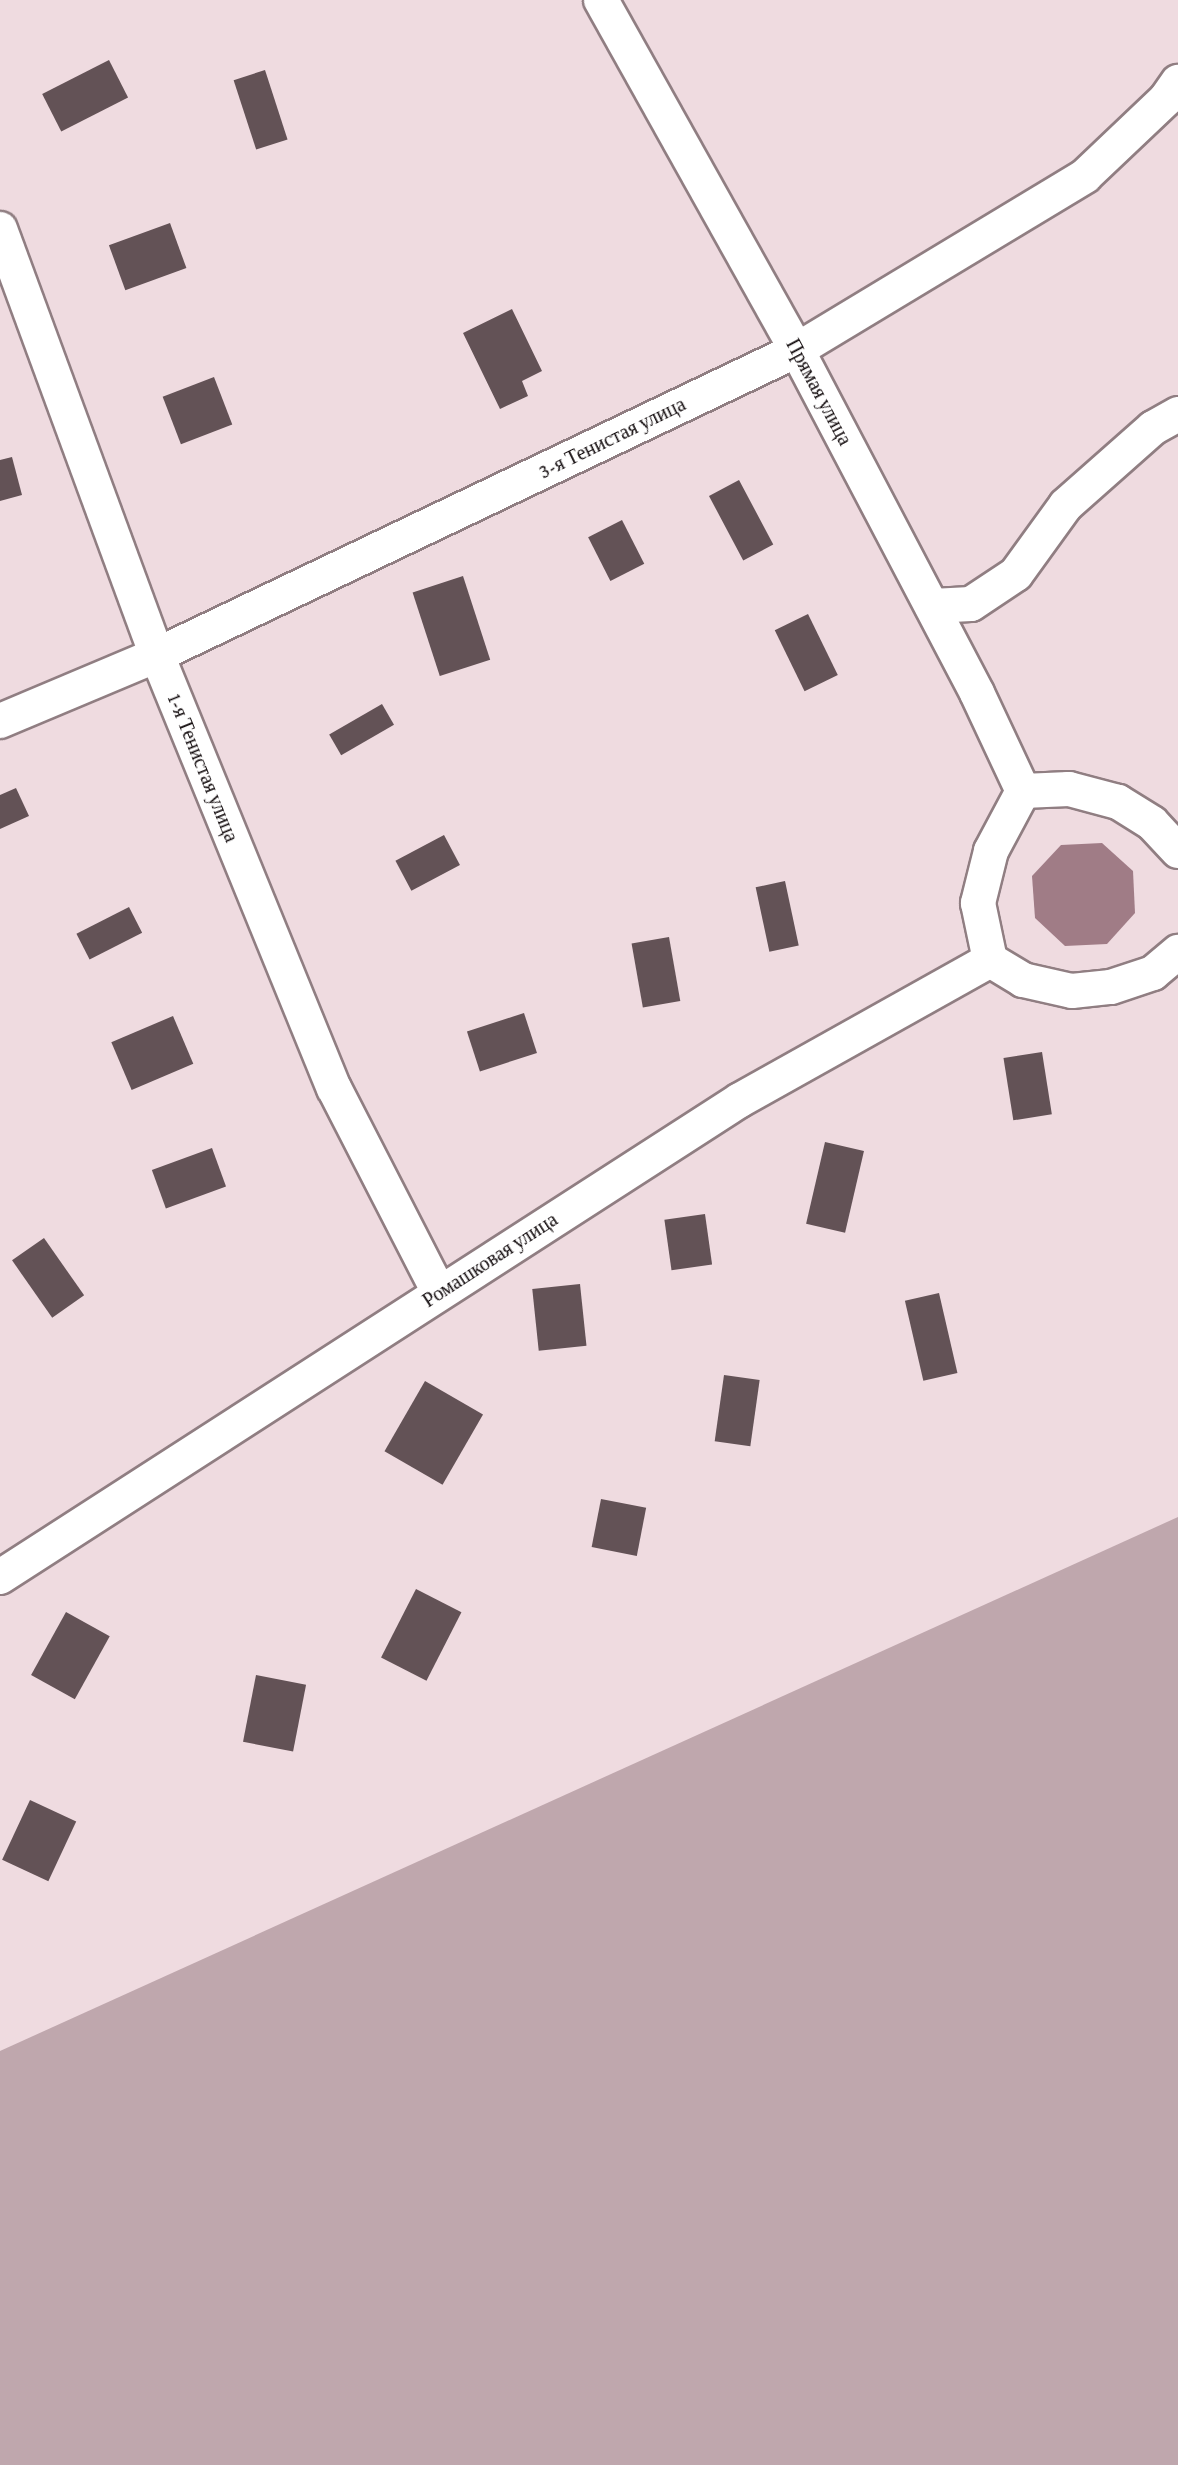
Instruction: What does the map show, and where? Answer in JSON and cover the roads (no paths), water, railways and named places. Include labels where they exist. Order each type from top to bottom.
[{"type":"street","name":"Прямая улица","points":[[601,0],[797,350],[932,606],[1023,791]]},
{"type":"street","name":"3-я Тенистая улица","points":[[0,721],[157,655],[797,350],[1085,176],[1166,99],[1178,82]]},
{"type":"street","name":"1-я Тенистая улица","points":[[0,229],[157,655],[334,1088],[439,1292]]},
{"type":"street","points":[[932,606],[971,604],[1016,574],[1066,505],[1153,428],[1178,414]]},
{"type":"street","points":[[1178,851],[1152,823],[1118,802],[1069,789],[1023,791],[991,851],[978,903],[990,960],[1023,980],[1072,991],[1111,987],[1153,973],[1178,952]]},
{"type":"street","name":"Ромашковая улица","points":[[0,1577],[740,1100],[990,960]]}]
